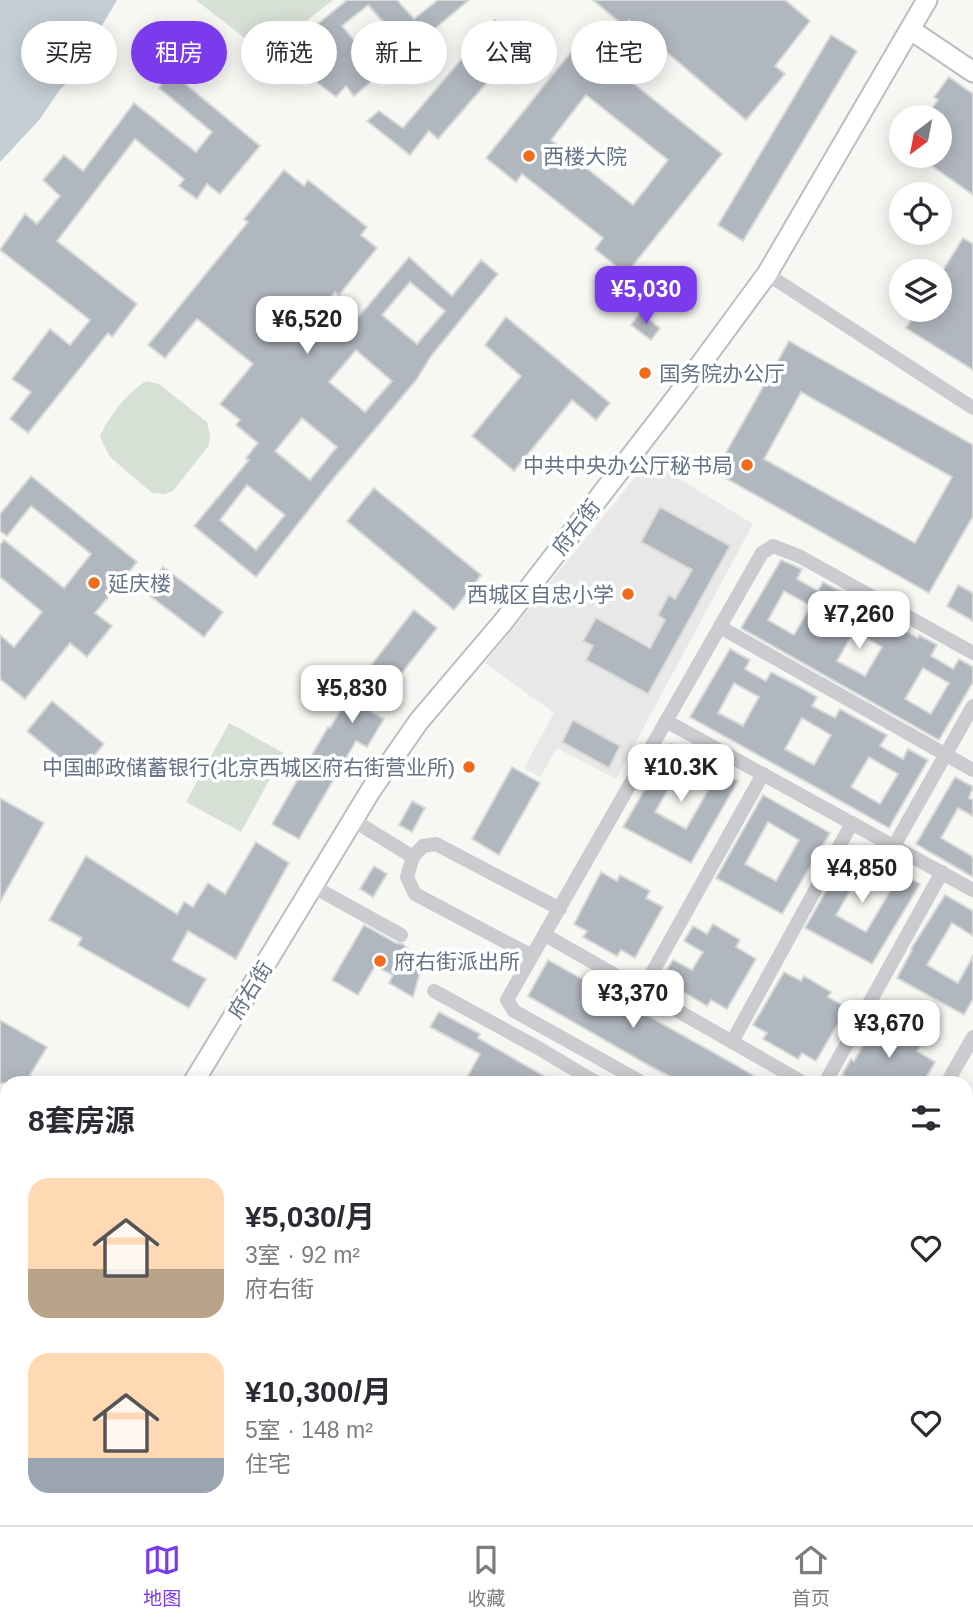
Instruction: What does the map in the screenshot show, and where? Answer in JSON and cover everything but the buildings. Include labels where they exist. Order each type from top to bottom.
[{"type":"main road","name":"府右街","points":[[197,1076],[353,820],[419,721],[503,622],[678,395],[767,274],[927,0]]},
{"type":"main road","points":[[911,30],[973,72]]},
{"type":"street","points":[[767,274],[973,408]]},
{"type":"street","points":[[630,1076],[514,1012],[507,1000],[762,553],[773,546],[799,556],[973,653]]},
{"type":"street","points":[[720,627],[973,770]]},
{"type":"street","points":[[894,846],[973,706]]},
{"type":"street","points":[[666,721],[973,890]]},
{"type":"street","points":[[642,990],[763,774]]},
{"type":"street","points":[[353,820],[413,857]]},
{"type":"street","points":[[732,1042],[852,823]]},
{"type":"street","points":[[532,956],[415,894],[407,877],[413,857],[423,846],[436,845],[560,909]]},
{"type":"street","points":[[829,1076],[942,872]]},
{"type":"street","points":[[314,887],[401,935]]},
{"type":"street","points":[[545,935],[792,1076]]},
{"type":"street","points":[[434,992],[585,1076]]},
{"type":"street","points":[[951,1076],[973,1037]]},
{"type":"shaded area","points":[[0,0],[117,0],[105,21],[21,21],[21,84],[65,84],[40,119],[0,162]]},
{"type":"shaded area","points":[[196,0],[333,0],[307,21],[241,21],[241,35],[227,24],[227,21],[223,21]]},
{"type":"shaded area","points":[[147,381],[159,384],[207,422],[210,435],[209,445],[173,491],[164,494],[152,493],[110,457],[100,437],[120,405]]},
{"type":"shaded area","name":"西城区自忠小学","points":[[649,460],[753,524],[616,779],[557,748],[540,777],[524,768],[554,713],[485,663]]},
{"type":"shaded area","points":[[229,723],[284,753],[241,832],[186,802]]},
{"type":"place","name":"西楼大院","points":[[529,156]]},
{"type":"place","name":"国务院办公厅","points":[[645,373]]},
{"type":"place","name":"中共中央办公厅秘书局","points":[[747,465]]},
{"type":"place","name":"延庆楼","points":[[94,583]]},
{"type":"place","name":"西城区自忠小学","points":[[628,594]]},
{"type":"place","name":"中国邮政储蓄银行(北京西城区府右街营业所)","points":[[469,767]]},
{"type":"place","name":"府右街派出所","points":[[380,961]]}]
